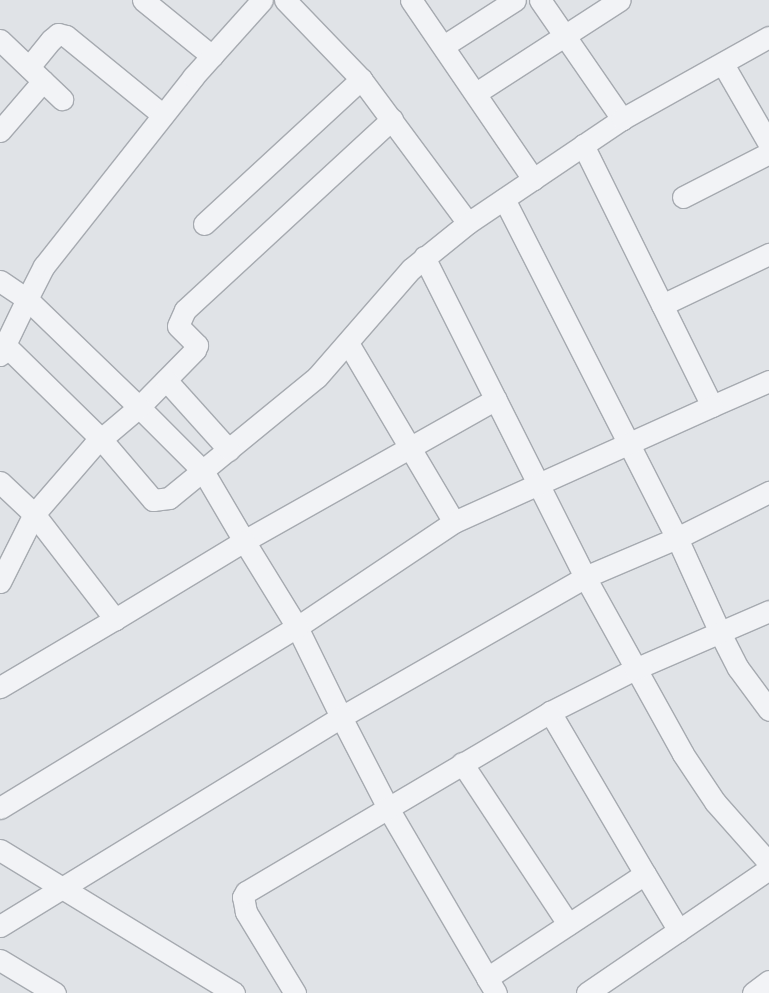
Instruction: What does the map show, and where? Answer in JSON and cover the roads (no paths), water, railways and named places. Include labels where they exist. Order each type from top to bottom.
[{"type":"street","points":[[143,0],[212,56]]},
{"type":"street","points":[[262,0],[163,115],[44,266],[3,350],[101,439],[153,500],[169,498],[317,377],[424,257],[468,223],[622,118],[769,37]]},
{"type":"street","points":[[285,0],[361,79],[468,223]]},
{"type":"street","points":[[411,0],[445,46],[533,179]]},
{"type":"street","points":[[445,46],[515,0]]},
{"type":"street","points":[[540,0],[622,118]]},
{"type":"street","points":[[476,93],[620,0]]},
{"type":"street","points":[[0,131],[36,74],[51,40],[58,34],[66,36],[163,115]]},
{"type":"street","points":[[0,40],[62,99]]},
{"type":"street","points":[[723,64],[769,144]]},
{"type":"street","points":[[204,224],[361,79]]},
{"type":"street","points":[[0,582],[34,514],[101,439],[139,407],[195,350],[197,344],[178,326],[185,310],[392,119]]},
{"type":"street","points":[[583,145],[712,406]]},
{"type":"street","points":[[683,197],[769,152]]},
{"type":"street","points":[[504,199],[677,538],[720,634],[738,668],[769,710]]},
{"type":"street","points":[[662,304],[769,254]]},
{"type":"street","points":[[424,257],[538,485],[635,669],[697,777],[769,864]]},
{"type":"street","points":[[0,281],[27,299],[203,471],[297,627],[389,810],[492,985],[568,924],[645,874]]},
{"type":"street","points":[[348,343],[454,522]]},
{"type":"street","points":[[166,380],[229,450]]},
{"type":"street","points":[[0,808],[297,627],[454,522],[630,445],[769,381]]},
{"type":"street","points":[[0,686],[244,541],[496,399]]},
{"type":"street","points":[[0,482],[34,514],[115,619]]},
{"type":"street","points":[[0,926],[341,717],[585,576],[677,538],[769,492]]},
{"type":"street","points":[[288,990],[246,912],[243,897],[389,810],[462,763],[550,712],[635,669],[720,634],[769,611]]},
{"type":"street","points":[[550,712],[679,930]]},
{"type":"street","points":[[462,763],[568,924]]},
{"type":"street","points":[[0,850],[234,993]]},
{"type":"street","points":[[587,993],[769,869]]},
{"type":"street","points":[[0,960],[55,993]]},
{"type":"street","points":[[753,993],[769,981]]}]
